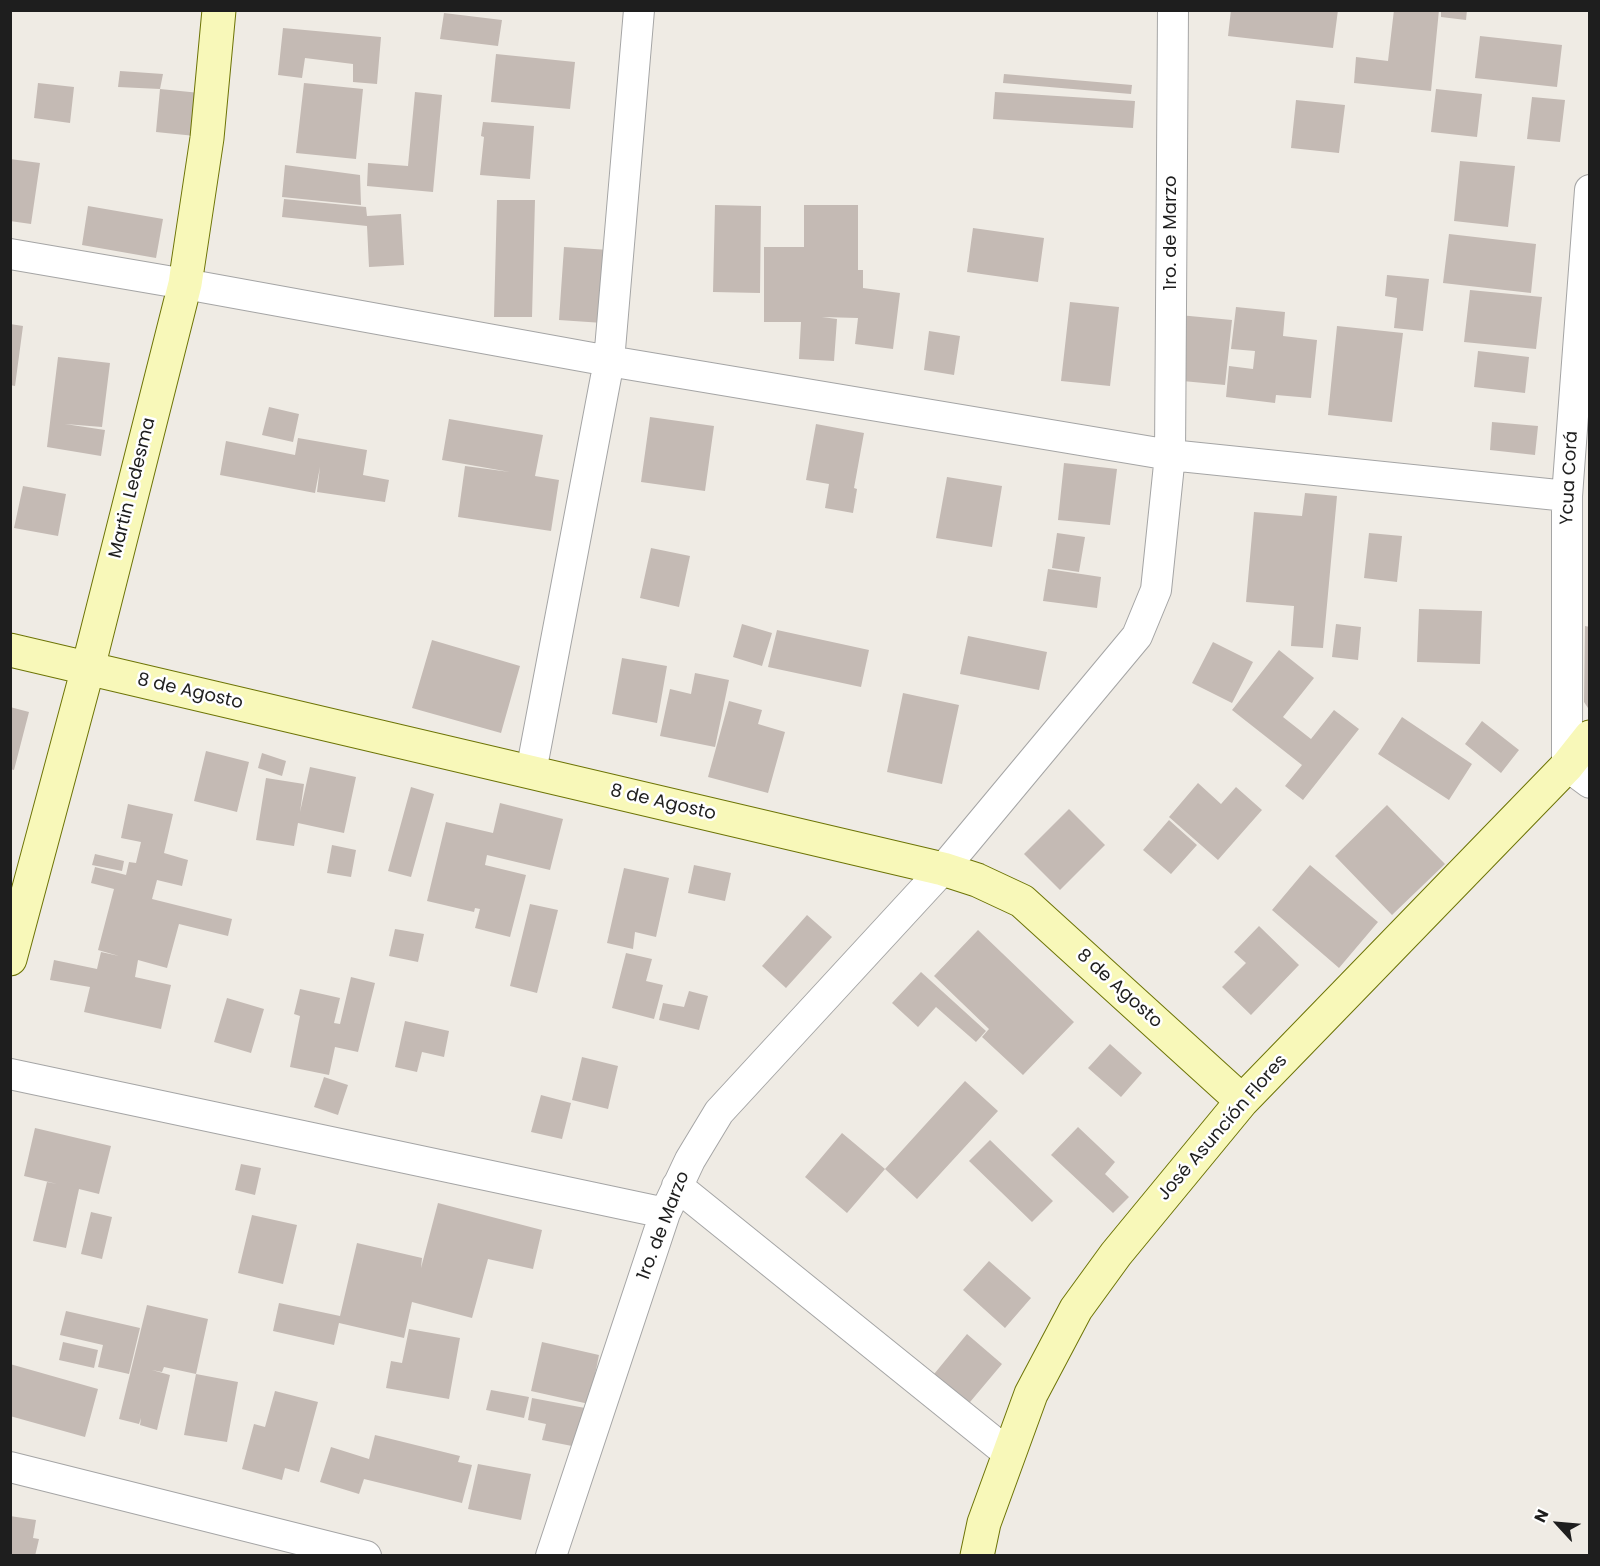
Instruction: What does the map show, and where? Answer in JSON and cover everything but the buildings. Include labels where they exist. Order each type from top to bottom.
[{"type":"street","name":"Martin Ledesma","points":[[10,959],[88,668],[185,284],[207,138],[219,10]]},
{"type":"street","points":[[531,772],[609,361],[639,10]]},
{"type":"street","name":"1ro. de Marzo","points":[[551,1556],[665,1213],[690,1160],[719,1112],[943,869],[1137,636],[1156,590],[1170,455],[1173,10]]},
{"type":"street","name":"Ycua Corá","points":[[1578,775],[1567,496],[1590,190]]},
{"type":"street","points":[[10,255],[185,284],[609,361],[1170,455],[1567,496]]},
{"type":"street","name":"8 de Agosto","points":[[10,650],[943,869],[977,880],[1022,902],[1242,1101]]},
{"type":"street","name":"José Asunción Flores","points":[[977,1556],[984,1523],[1031,1394],[1076,1309],[1116,1254],[1242,1101],[1578,775],[1590,736]]},
{"type":"street","points":[[10,1074],[665,1213]]},
{"type":"street","points":[[677,1186],[1009,1454]]},
{"type":"street","points":[[10,1467],[366,1556]]}]
